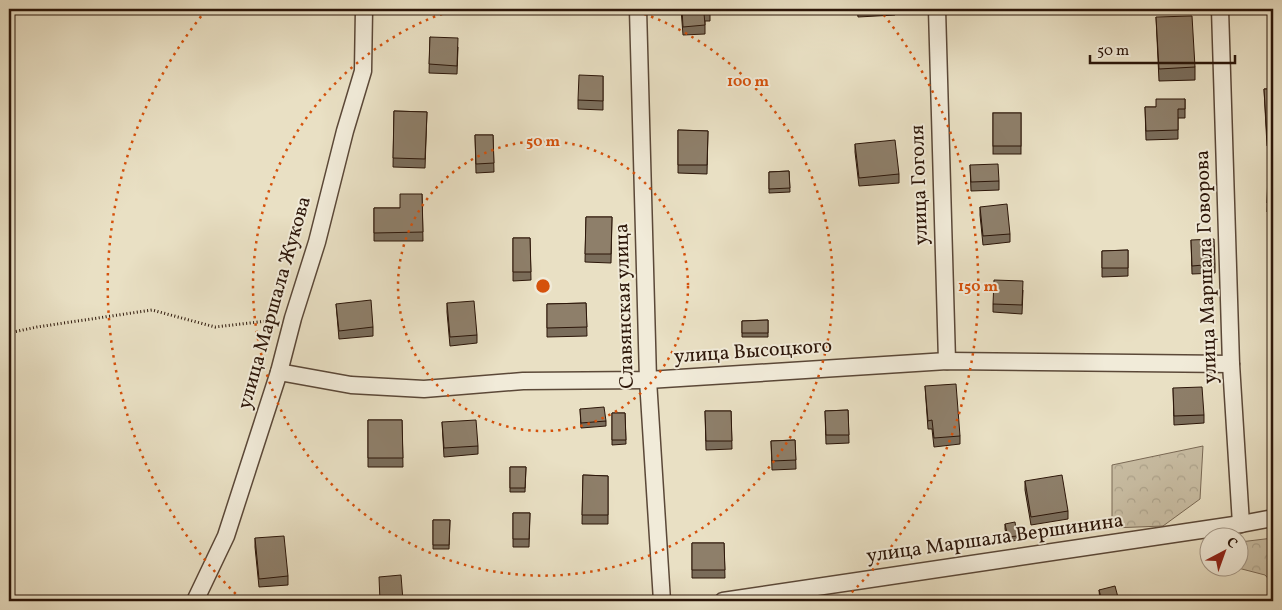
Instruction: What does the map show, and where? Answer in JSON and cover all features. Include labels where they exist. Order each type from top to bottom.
[{"type":"street","name":"улица Маршала Жукова","points":[[195,601],[226,536],[279,372],[293,318],[317,242],[345,131],[363,71],[364,9]]},
{"type":"street","name":"Славянская улица","points":[[638,9],[648,380],[662,601]]},
{"type":"street","name":"улица Гоголя","points":[[936,9],[947,361]]},
{"type":"street","name":"улица Маршала Говорова","points":[[1220,9],[1231,364],[1241,524]]},
{"type":"street","name":"улица Высоцкого","points":[[279,372],[351,385],[424,389],[524,381],[648,380],[947,361],[1231,364]]},
{"type":"street","name":"улица Маршала Вершинина","points":[[723,601],[1273,518]]},
{"type":"path","points":[[9,333],[152,310],[215,327],[293,318]]},
{"type":"green space","points":[[1203,446],[1200,499],[1163,526],[1112,528],[1112,465]]},
{"type":"green space","points":[[1273,538],[1273,584],[1265,575],[1250,571],[1250,541]]},
{"type":"building","points":[[682,9],[710,9],[710,12],[704,13],[705,25],[683,27]]},
{"type":"building","points":[[1192,16],[1195,67],[1159,69],[1156,17]]},
{"type":"building","points":[[430,37],[458,38],[457,66],[429,64]]},
{"type":"building","points":[[579,75],[603,76],[603,101],[578,100]]},
{"type":"building","points":[[1264,89],[1273,89],[1273,138],[1267,138]]},
{"type":"building","points":[[1156,99],[1185,99],[1185,109],[1178,109],[1178,130],[1146,131],[1145,107],[1156,107]]},
{"type":"building","points":[[394,111],[427,112],[425,159],[393,158]]},
{"type":"building","points":[[993,113],[1021,113],[1021,146],[993,146]]},
{"type":"building","points":[[678,130],[708,131],[707,165],[678,165]]},
{"type":"building","points":[[475,135],[493,135],[494,163],[476,164]]},
{"type":"building","points":[[895,140],[899,174],[859,178],[855,144]]},
{"type":"building","points":[[998,164],[999,181],[971,182],[970,165]]},
{"type":"building","points":[[789,171],[790,188],[769,189],[769,172]]},
{"type":"building","points":[[1268,171],[1273,171],[1273,203],[1267,203]]},
{"type":"building","points":[[400,194],[422,194],[423,232],[374,233],[374,208],[400,208]]},
{"type":"building","points":[[1007,204],[1010,234],[983,236],[980,207]]},
{"type":"building","points":[[586,217],[612,217],[611,254],[585,254]]},
{"type":"building","points":[[513,238],[530,238],[531,272],[513,272]]},
{"type":"building","points":[[1214,239],[1215,264],[1192,266],[1191,240]]},
{"type":"building","points":[[1128,250],[1128,268],[1102,268],[1102,251]]},
{"type":"building","points":[[994,280],[1023,281],[1022,305],[993,304]]},
{"type":"building","points":[[371,300],[373,327],[339,331],[336,304]]},
{"type":"building","points":[[474,301],[477,335],[450,337],[447,303]]},
{"type":"building","points":[[586,303],[587,327],[547,328],[547,304]]},
{"type":"building","points":[[768,320],[768,333],[742,333],[742,321]]},
{"type":"building","points":[[956,384],[960,436],[934,438],[932,420],[928,421],[925,386]]},
{"type":"building","points":[[1202,387],[1204,415],[1174,416],[1173,388]]},
{"type":"building","points":[[604,407],[606,421],[581,423],[580,409]]},
{"type":"building","points":[[848,410],[849,435],[826,435],[825,411]]},
{"type":"building","points":[[705,411],[731,411],[732,441],[706,441]]},
{"type":"building","points":[[612,413],[625,413],[626,440],[612,440]]},
{"type":"building","points":[[368,420],[402,420],[403,458],[368,458]]},
{"type":"building","points":[[476,420],[478,446],[444,448],[442,422]]},
{"type":"building","points":[[795,440],[796,460],[772,461],[771,441]]},
{"type":"building","points":[[510,467],[526,467],[525,488],[510,488]]},
{"type":"building","points":[[583,475],[608,476],[608,515],[582,515]]},
{"type":"building","points":[[1062,475],[1068,511],[1031,517],[1025,481]]},
{"type":"building","points":[[513,513],[530,513],[529,539],[513,539]]},
{"type":"building","points":[[433,520],[450,520],[449,545],[433,545]]},
{"type":"building","points":[[1015,522],[1017,536],[1008,537],[1005,524]]},
{"type":"building","points":[[284,536],[288,576],[259,579],[255,538]]},
{"type":"building","points":[[692,543],[724,543],[725,570],[692,570]]},
{"type":"building","points":[[401,575],[403,601],[380,601],[379,577]]},
{"type":"building","points":[[1115,586],[1119,601],[1102,601],[1099,590]]}]
